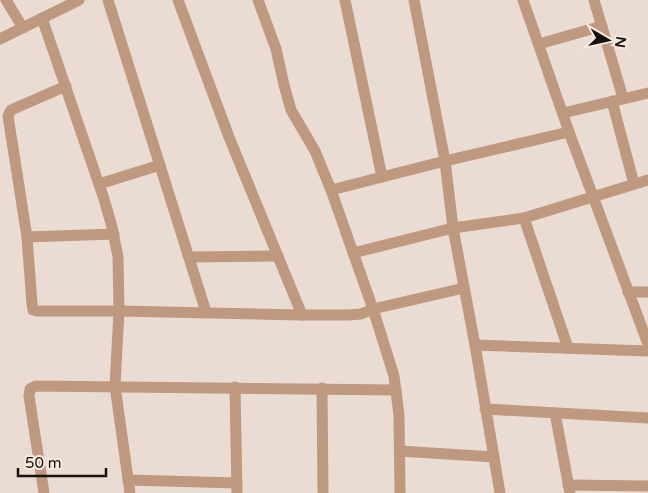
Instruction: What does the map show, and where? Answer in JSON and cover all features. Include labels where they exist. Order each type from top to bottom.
[{"type":"street","points":[[6,0],[23,28]]},
{"type":"street","points":[[0,39],[79,0]]},
{"type":"street","points":[[108,0],[206,312]]},
{"type":"street","points":[[178,0],[228,137],[302,314]]},
{"type":"street","points":[[258,0],[276,49],[291,110],[315,151],[331,190],[373,309],[394,376],[400,451],[400,493]]},
{"type":"street","points":[[345,0],[382,177]]},
{"type":"street","points":[[414,0],[445,161],[453,228],[476,345],[500,493]]},
{"type":"street","points":[[523,0],[569,132],[648,344]]},
{"type":"street","points":[[594,0],[602,26],[634,184]]},
{"type":"street","points":[[42,18],[99,184],[114,234],[118,257],[116,386],[130,493]]},
{"type":"street","points":[[538,44],[602,26]]},
{"type":"street","points":[[66,86],[11,110],[9,113],[27,238],[33,310],[349,315],[361,314],[373,309],[464,288]]},
{"type":"street","points":[[563,113],[648,92]]},
{"type":"street","points":[[331,190],[569,132]]},
{"type":"street","points":[[99,184],[160,165]]},
{"type":"street","points":[[353,253],[453,228],[524,218],[648,180]]},
{"type":"street","points":[[524,218],[568,348]]},
{"type":"street","points":[[27,238],[114,234]]},
{"type":"street","points":[[189,257],[278,256]]},
{"type":"street","points":[[628,292],[648,292]]},
{"type":"street","points":[[476,345],[648,351]]},
{"type":"street","points":[[44,493],[29,396],[30,389],[36,386],[396,390]]},
{"type":"street","points":[[128,480],[237,488],[235,387]]},
{"type":"street","points":[[322,388],[323,493]]},
{"type":"street","points":[[485,409],[648,418]]},
{"type":"street","points":[[555,413],[569,489],[648,486]]},
{"type":"street","points":[[400,451],[494,457]]}]
